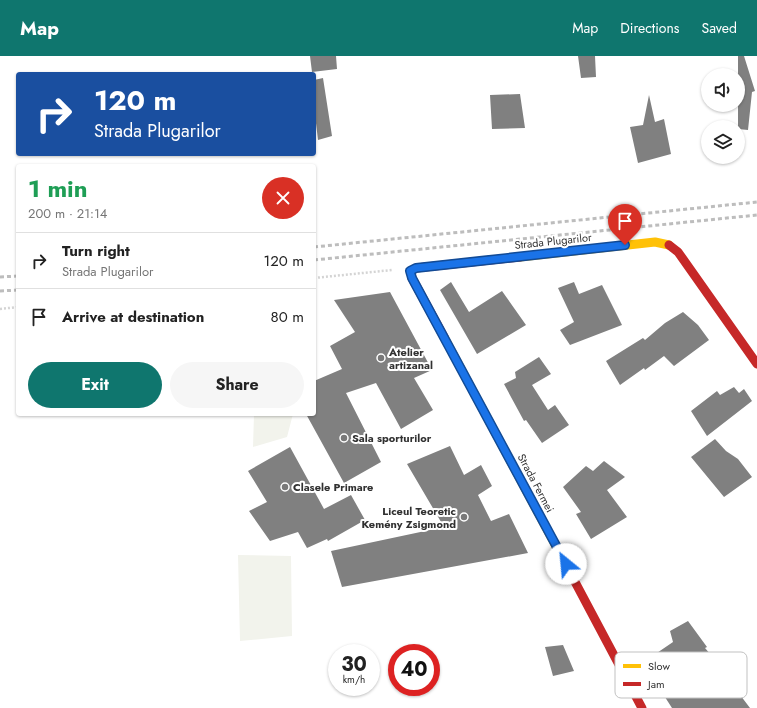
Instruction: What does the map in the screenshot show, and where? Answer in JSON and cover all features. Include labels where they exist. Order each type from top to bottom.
[{"type":"street","name":"Strada Plugarilor","points":[[410,271],[416,268],[655,242],[668,244],[674,247],[678,252],[757,364]]},
{"type":"street","name":"Strada Fermei","points":[[410,271],[412,278],[615,655]]},
{"type":"street","name":"Strada Fermei","points":[[637,698],[642,708]]},
{"type":"path","points":[[316,278],[393,270]]},
{"type":"path","points":[[0,309],[16,307]]},
{"type":"shaded area","points":[[254,416],[292,416],[287,437],[253,447]]},
{"type":"shaded area","points":[[238,555],[291,556],[292,636],[240,641]]},
{"type":"building","points":[[310,56],[336,56],[337,69],[312,72]]},
{"type":"building","points":[[578,56],[595,56],[596,77],[581,78]]},
{"type":"building","points":[[738,56],[744,56],[755,91],[752,92],[748,130],[745,130],[745,120],[738,120],[738,112],[745,112],[745,68],[738,68]]},
{"type":"building","points":[[323,78],[332,136],[318,140],[316,123],[316,80]]},
{"type":"building","points":[[520,94],[525,128],[492,129],[490,95]]},
{"type":"building","points":[[649,95],[655,122],[664,119],[671,154],[638,163],[630,127],[643,125]]},
{"type":"building","points":[[451,282],[469,312],[502,291],[526,325],[477,354],[440,290]]},
{"type":"building","points":[[574,282],[579,294],[602,285],[622,325],[570,345],[560,330],[574,322],[558,288]]},
{"type":"building","name":"Atelier artizanal","points":[[390,292],[432,370],[414,378],[433,410],[401,429],[376,383],[346,393],[381,462],[344,483],[307,416],[316,416],[316,380],[342,369],[330,346],[355,332],[334,300]]},
{"type":"building","points":[[683,312],[698,325],[709,340],[674,366],[664,356],[645,370],[644,368],[620,385],[606,361],[643,338],[645,340],[665,323]]},
{"type":"building","points":[[539,357],[551,374],[532,385],[548,410],[555,405],[569,425],[542,443],[526,420],[524,421],[504,384],[516,378],[515,372]]},
{"type":"building","points":[[734,387],[739,393],[744,389],[752,401],[707,436],[691,411],[717,391],[720,395]]},
{"type":"building","points":[[715,439],[726,451],[738,459],[752,477],[724,497],[691,457]]},
{"type":"building","name":"Liceul Teoretic Kemény Zsigmond","points":[[450,446],[464,475],[481,465],[492,486],[478,495],[491,521],[509,514],[528,553],[342,587],[331,551],[444,527],[407,464]]},
{"type":"building","name":"Clasele Primare","points":[[290,447],[324,509],[351,495],[365,520],[328,541],[327,539],[307,548],[298,532],[270,541],[249,511],[267,502],[248,471]]},
{"type":"building","points":[[604,461],[625,477],[607,490],[627,517],[591,539],[576,514],[581,512],[563,487],[586,466],[593,471]]},
{"type":"building","points":[[688,621],[707,647],[705,648],[708,652],[658,652],[673,642],[670,631]]},
{"type":"building","points":[[563,645],[574,671],[553,676],[545,647]]},
{"type":"building","points":[[666,698],[742,698],[750,708],[672,708]]},
{"type":"railway","points":[[316,247],[757,202]]},
{"type":"railway","points":[[316,260],[757,215]]},
{"type":"railway","points":[[0,277],[16,276]]},
{"type":"railway","points":[[0,291],[16,290]]},
{"type":"traffic: slow","points":[[520,257],[655,242],[669,245]]},
{"type":"traffic: slow","points":[[444,337],[565,563]]},
{"type":"traffic: jam","points":[[669,245],[678,252],[757,364]]},
{"type":"traffic: jam","points":[[444,337],[412,278],[411,271],[416,268],[520,257]]},
{"type":"traffic: jam","points":[[565,563],[615,657]]},
{"type":"traffic: jam","points":[[637,698],[642,708]]},
{"type":"place","name":"Atelier artizanal","points":[[381,358]]},
{"type":"place","name":"Sala sporturilor","points":[[344,438]]},
{"type":"place","name":"Clasele Primare","points":[[285,487]]},
{"type":"place","name":"Liceul Teoretic Kemény Zsigmond","points":[[464,517]]},
{"type":"route","points":[[566,564],[412,278],[410,271],[416,268],[625,245]]}]
